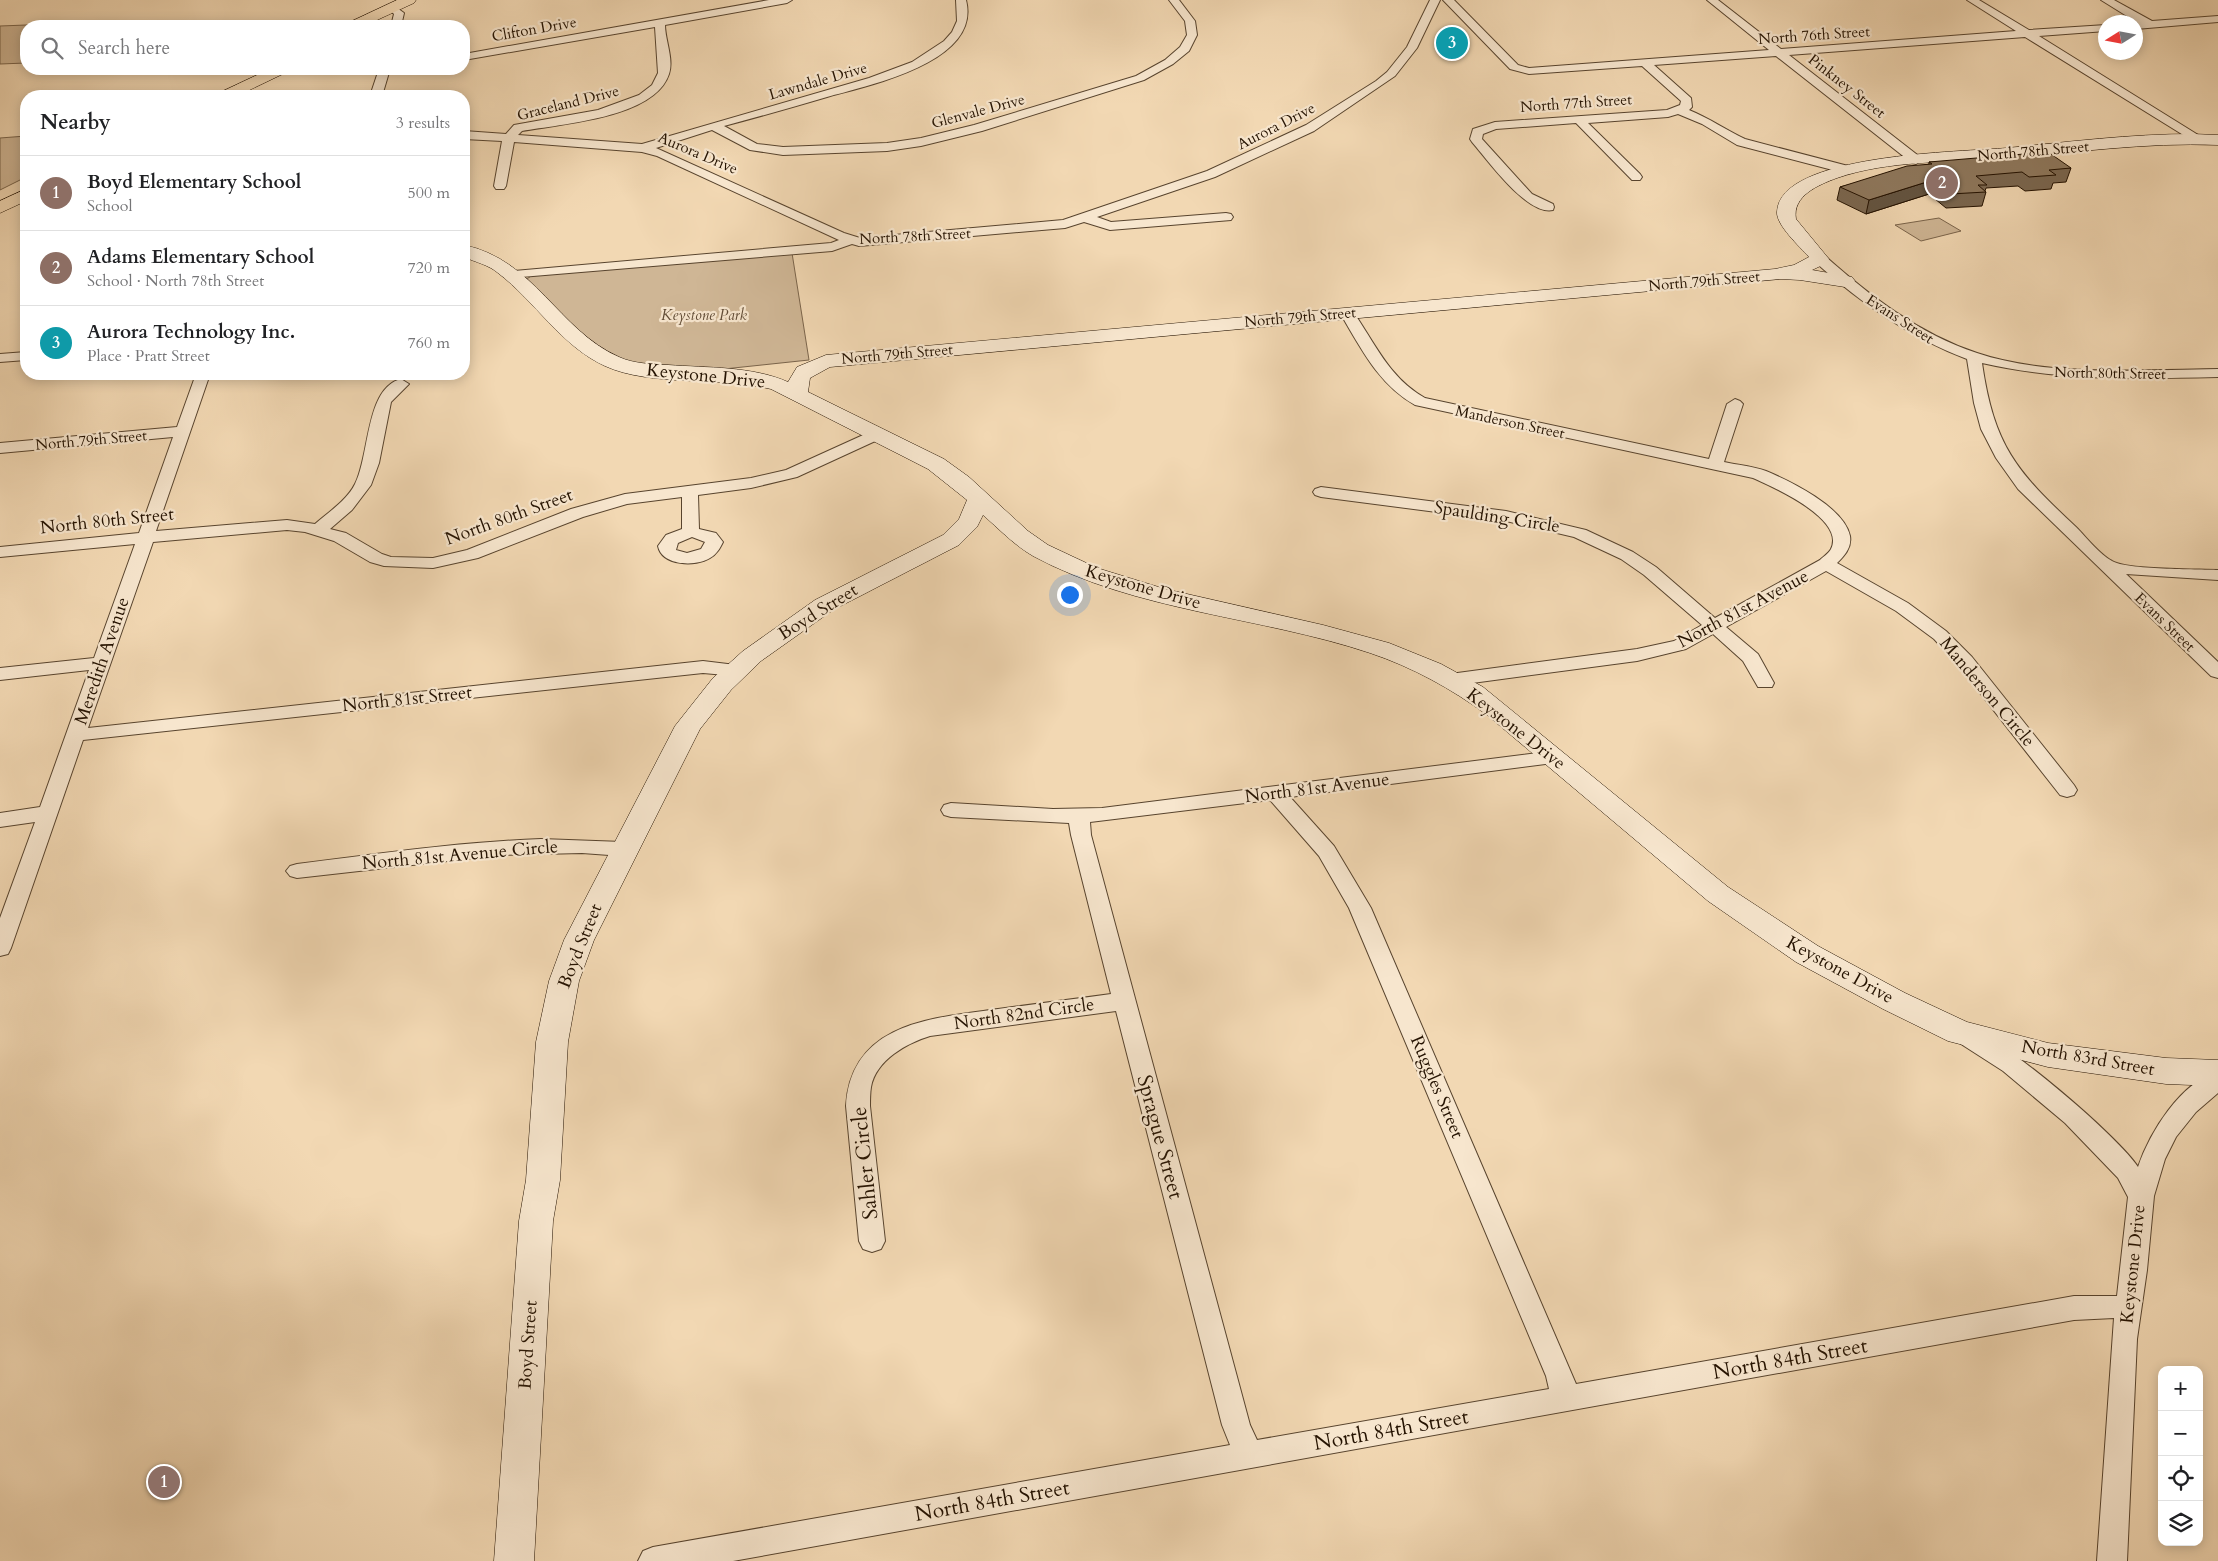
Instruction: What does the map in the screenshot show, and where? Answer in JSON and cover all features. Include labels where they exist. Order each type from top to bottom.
[{"type":"main road","points":[[396,16],[409,0]]},
{"type":"main road","points":[[379,20],[396,16],[426,0]]},
{"type":"main road","points":[[218,90],[250,75]]},
{"type":"main road","points":[[238,90],[269,75]]},
{"type":"main road","points":[[0,197],[20,186]]},
{"type":"main road","points":[[0,208],[20,197]]},
{"type":"street","name":"Clifton Drive","points":[[470,56],[787,0]]},
{"type":"street","name":"Lawndale Drive","points":[[643,148],[864,83],[919,62],[942,48],[960,28],[964,10],[961,0]]},
{"type":"street","name":"Glenvale Drive","points":[[714,126],[754,147],[783,151],[887,147],[920,142],[978,128],[1140,78],[1167,64],[1185,49],[1192,35],[1190,21],[1174,0]]},
{"type":"street","name":"Aurora Drive","points":[[1085,218],[1211,174],[1278,144],[1338,112],[1391,74],[1418,38],[1435,0]]},
{"type":"street","name":"North 76th Street","points":[[1448,0],[1514,67],[1525,70],[1645,63],[2098,29]]},
{"type":"street","name":"Pinkney Street","points":[[1712,0],[1916,160]]},
{"type":"street","points":[[1972,0],[2197,138]]},
{"type":"street","points":[[2106,0],[2150,24]]},
{"type":"street","points":[[2143,25],[2218,19]]},
{"type":"street","name":"Graceland Drive","points":[[509,138],[518,128],[600,114],[630,103],[651,90],[660,81],[664,72],[660,23]]},
{"type":"street","points":[[1645,63],[1687,100],[1686,107],[1679,110]]},
{"type":"street","points":[[379,90],[385,75]]},
{"type":"street","points":[[1679,110],[1706,121],[1742,142],[1848,170]]},
{"type":"street","name":"North 77th Street","points":[[1548,207],[1527,197],[1476,139],[1477,132],[1495,126],[1679,110]]},
{"type":"street","points":[[1578,120],[1636,177]]},
{"type":"street","name":"Aurora Drive","points":[[470,135],[643,148],[688,164],[850,239]]},
{"type":"street","points":[[500,186],[509,138]]},
{"type":"street","name":"North 78th Street","points":[[1848,170],[1916,160],[2197,138],[2218,140]]},
{"type":"street","name":"Evans Street","points":[[1848,170],[1810,184],[1800,190],[1786,205],[1784,213],[1787,220],[1820,259],[1844,282],[1924,337],[1974,357],[1984,417],[2001,455],[2031,494],[2218,672]]},
{"type":"street","points":[[1085,218],[1110,226],[1226,217]]},
{"type":"street","name":"North 78th Street","points":[[514,275],[832,247],[843,244],[850,239],[859,242],[1045,227],[1085,218]]},
{"type":"street","name":"Keystone Drive","points":[[470,252],[489,259],[514,275],[579,340],[605,358],[644,370],[710,373],[758,379],[797,393],[936,464],[961,482],[978,500],[1020,536],[1065,562],[1114,582],[1159,595],[1352,640],[1404,658],[1450,680],[1474,693],[1496,709],[1680,864],[1763,925],[1849,978],[1959,1032],[2011,1065],[2074,1116],[2127,1171],[2141,1196],[2124,1339],[2112,1561]]},
{"type":"street","name":"North 79th Street","points":[[1775,275],[1800,269],[1820,259]]},
{"type":"street","name":"North 79th Street","points":[[710,373],[1775,275],[1800,274],[1844,282]]},
{"type":"street","name":"Manderson Street","points":[[1347,313],[1390,382],[1402,392],[1420,402],[1715,464]]},
{"type":"street","points":[[0,358],[20,356]]},
{"type":"street","name":"North 80th Street","points":[[1974,357],[2031,370],[2080,375],[2218,373]]},
{"type":"street","name":"North 79th Street","points":[[797,393],[797,381],[801,374],[826,361]]},
{"type":"street","name":"Meredith Avenue","points":[[0,948],[46,813],[77,735],[100,663],[201,380]]},
{"type":"street","points":[[319,530],[346,506],[363,485],[372,463],[384,401],[401,384]]},
{"type":"street","points":[[1735,404],[1715,464],[1772,479],[1798,492],[1819,507],[1835,524],[1842,539],[1838,555],[1826,564]]},
{"type":"street","name":"North 79th Street","points":[[0,448],[182,431]]},
{"type":"street","name":"North 80th Street","points":[[0,552],[271,525],[297,526],[319,530],[340,537],[376,558],[390,562],[433,563],[472,554],[604,504],[646,495],[751,483],[791,474],[878,434]]},
{"type":"street","points":[[690,490],[691,532]]},
{"type":"street","name":"Spaulding Circle","points":[[1321,492],[1526,518],[1572,529],[1603,542],[1633,558],[1751,658],[1765,684]]},
{"type":"street","name":"Boyd Street","points":[[514,1561],[536,1221],[543,1180],[555,1017],[564,981],[579,940],[623,849],[688,726],[711,696],[737,670],[783,633],[824,605],[951,540],[969,522],[978,500]]},
{"type":"street","points":[[951,540],[977,535],[1020,536]]},
{"type":"street","name":"North 81st Avenue","points":[[1450,680],[1652,653],[1680,644],[1826,564]]},
{"type":"street","name":"Manderson Circle","points":[[1826,564],[1902,607],[1940,635],[1964,661],[2067,790]]},
{"type":"street","points":[[2106,566],[2143,572],[2218,575]]},
{"type":"street","points":[[0,674],[100,663]]},
{"type":"street","name":"North 81st Street","points":[[77,735],[703,667],[737,670]]},
{"type":"street","name":"North 81st Avenue","points":[[1079,816],[1554,757]]},
{"type":"street","name":"Ruggles Street","points":[[1275,793],[1327,852],[1360,908],[1560,1376],[1565,1399]]},
{"type":"street","points":[[951,810],[1079,816]]},
{"type":"street","points":[[0,820],[46,813]]},
{"type":"street","name":"Sprague Street","points":[[1079,816],[1081,835],[1236,1424],[1249,1456]]},
{"type":"street","name":"North 81st Avenue Circle","points":[[297,871],[510,846],[566,845],[623,849]]},
{"type":"street","name":"North 82nd Circle","points":[[925,1028],[1124,1001]]},
{"type":"street","name":"Sahler Circle","points":[[872,1241],[858,1106],[860,1086],[868,1068],[881,1051],[905,1035],[925,1028]]},
{"type":"street","name":"North 83rd Street","points":[[1959,1032],[2048,1055],[2083,1061],[2166,1071],[2218,1073]]},
{"type":"street","points":[[2141,1196],[2155,1149],[2173,1120],[2193,1099],[2218,1080]]},
{"type":"street","name":"North 84th Street","points":[[653,1561],[2074,1308],[2104,1306],[2129,1308]]},
{"type":"green space","points":[[20,25],[20,63],[0,64],[0,26]]},
{"type":"green space","points":[[20,136],[20,180],[0,190],[0,138]]},
{"type":"green space","points":[[1939,218],[1961,231],[1921,241],[1895,225]]},
{"type":"green space","name":"Keystone Park","points":[[792,253],[809,360],[724,369],[630,364],[583,338],[527,279],[531,276]]},
{"type":"building","points":[[2048,152],[2071,168],[2049,170],[2056,175],[2029,177],[2022,172],[1976,176],[1987,185],[1978,185],[1986,192],[1950,194],[1933,180],[1869,200],[1840,187],[1907,166],[1932,164],[1929,162]]},
{"type":"place","name":"Aurora Technology Inc.","points":[[1452,43]]},
{"type":"place","name":"Adams Elementary School","points":[[1942,183]]},
{"type":"place","name":"Boyd Elementary School","points":[[164,1482]]}]
